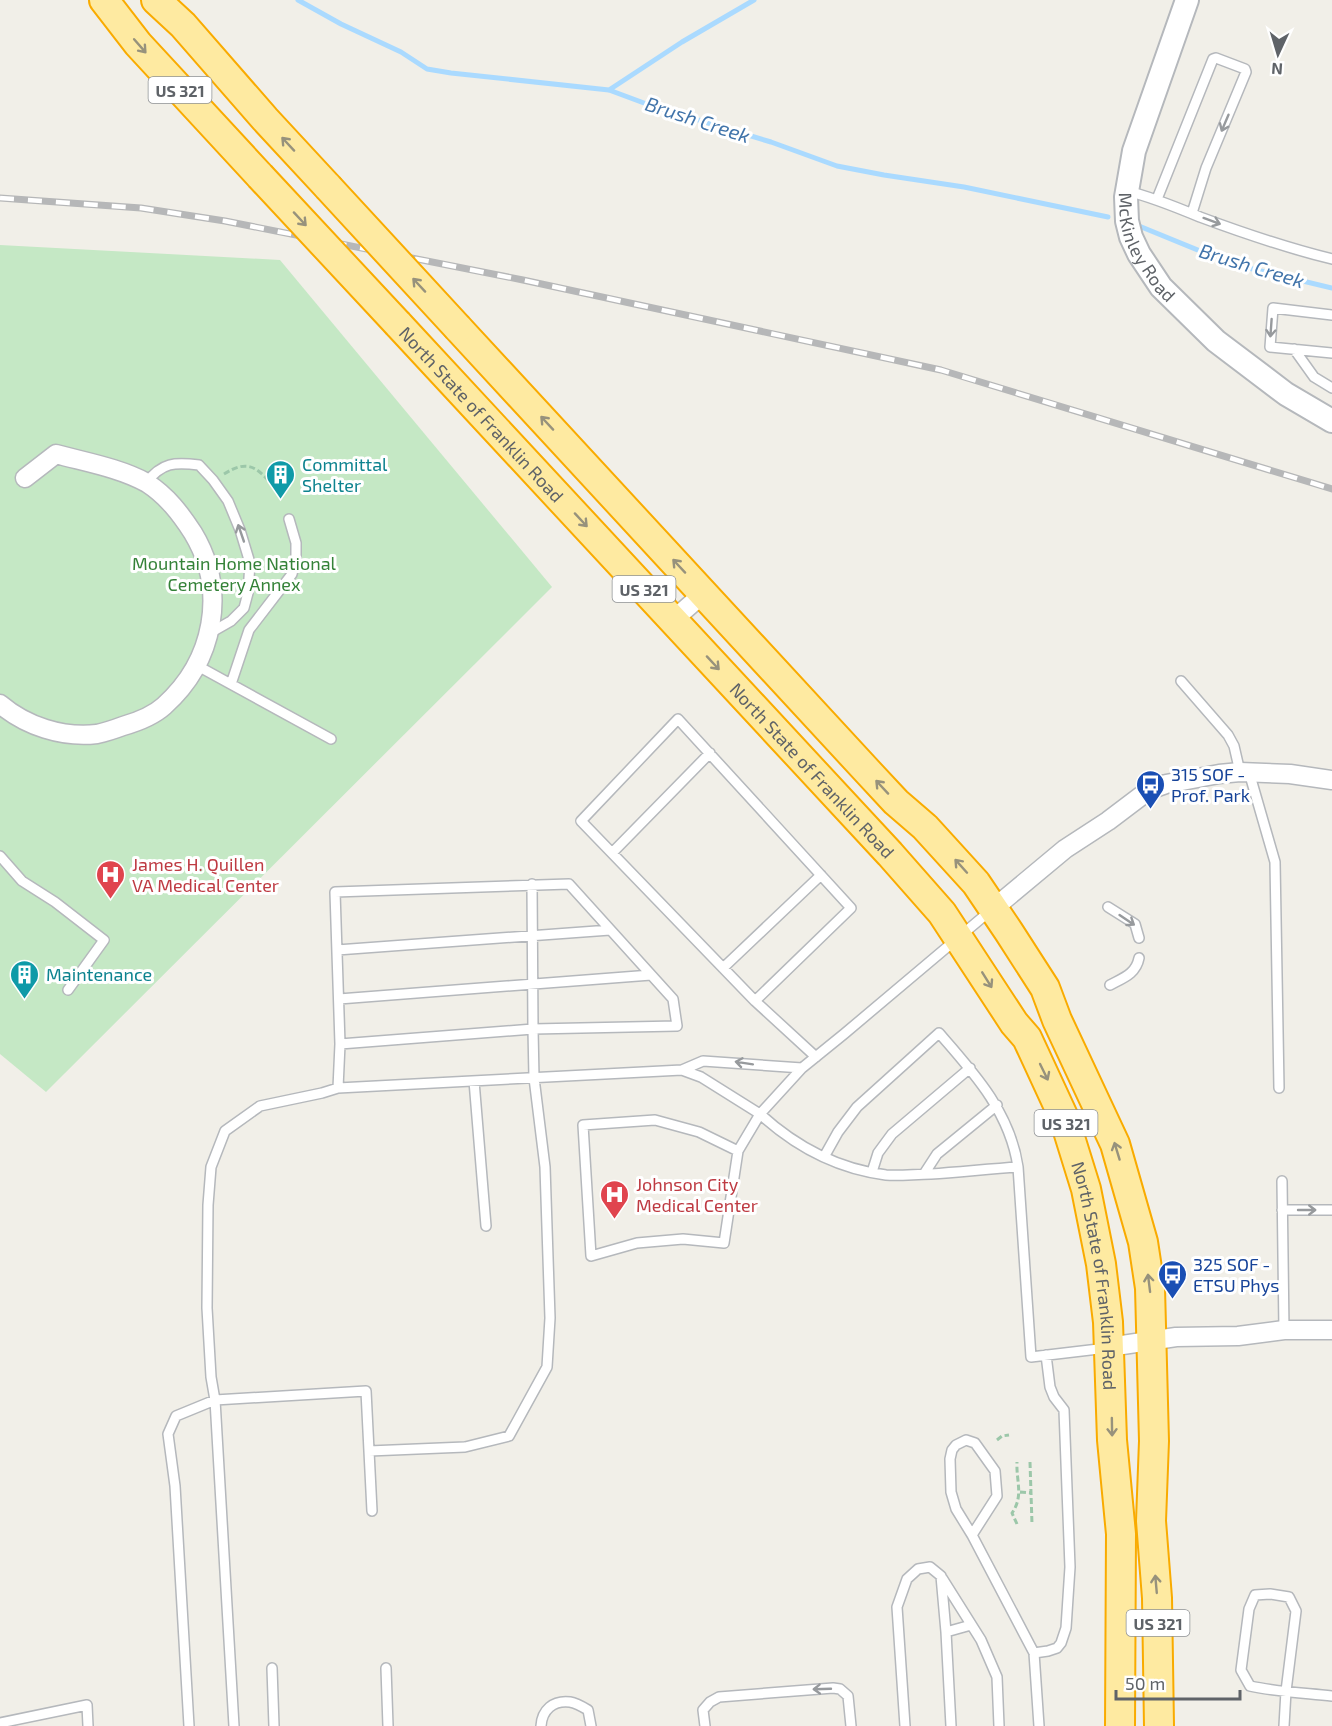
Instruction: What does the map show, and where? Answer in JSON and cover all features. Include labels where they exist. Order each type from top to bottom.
[{"type":"highway","name":"North State of Franklin Road","points":[[104,0],[138,44],[890,854],[942,913],[1014,1023],[1027,1038],[1064,1118],[1081,1170],[1096,1233],[1105,1294],[1112,1440],[1121,1534],[1120,1726]]},
{"type":"highway","name":"US 321","points":[[156,0],[179,12],[328,187],[896,802],[925,826],[976,883],[1045,988],[1057,1020],[1115,1144],[1143,1242],[1150,1288],[1154,1441],[1151,1521],[1157,1598],[1159,1726]]},
{"type":"street","name":"McKinley Road","points":[[1187,0],[1134,151],[1126,191],[1127,221],[1131,237],[1139,254],[1161,287],[1216,341],[1286,394],[1332,421]]},
{"type":"street","points":[[1,706],[14,716],[42,729],[72,734],[98,734],[134,723],[163,707],[193,674],[212,624],[214,598],[209,571],[200,544],[169,500],[146,483],[125,474],[56,454],[25,478]]},
{"type":"street","points":[[673,620],[704,593]]},
{"type":"street","points":[[993,909],[1065,849],[1108,821],[1149,790],[1166,784],[1219,774],[1245,772],[1290,774],[1332,780]]},
{"type":"street","points":[[1109,1347],[1176,1337],[1238,1336],[1284,1330],[1332,1330]]},
{"type":"lane","points":[[1157,199],[1171,169],[1213,59],[1216,58],[1245,69],[1246,72],[1206,168],[1192,213]]},
{"type":"lane","points":[[1126,191],[1157,199],[1301,251],[1332,259]]},
{"type":"lane","points":[[1332,315],[1273,308],[1270,347],[1332,352]]},
{"type":"lane","points":[[1294,349],[1314,377],[1332,388]]},
{"type":"lane","points":[[146,483],[154,472],[175,462],[200,465],[228,501],[240,530],[250,563],[248,594],[244,608],[231,621],[208,634]]},
{"type":"lane","points":[[231,684],[249,630],[292,574],[296,558],[296,543],[289,519]]},
{"type":"lane","points":[[196,665],[331,739]]},
{"type":"lane","points":[[1181,681],[1228,735],[1234,746],[1275,862],[1279,1088]]},
{"type":"lane","points":[[754,1001],[851,908],[678,719],[581,821],[754,1001],[816,1057]]},
{"type":"lane","points":[[612,853],[710,753]]},
{"type":"lane","points":[[0,856],[22,881],[55,902],[104,940],[68,990]]},
{"type":"lane","points":[[723,968],[821,875]]},
{"type":"lane","points":[[369,1451],[465,1447],[508,1436],[547,1367],[550,1318],[545,1167],[534,1078],[532,884]]},
{"type":"lane","points":[[338,1088],[340,1044],[335,892],[569,884],[673,999],[677,1026],[534,1029],[340,1044]]},
{"type":"lane","points":[[1108,907],[1135,924],[1139,938]]},
{"type":"lane","points":[[738,1150],[699,1132],[655,1120],[583,1125],[591,1256],[638,1243],[682,1239],[724,1243],[738,1150],[760,1114],[802,1068],[993,909]]},
{"type":"lane","points":[[337,950],[610,930]]},
{"type":"lane","points":[[1110,985],[1131,974],[1138,966],[1139,958]]},
{"type":"lane","points":[[339,999],[651,975]]},
{"type":"lane","points":[[824,1157],[838,1132],[857,1107],[939,1033],[970,1068],[997,1105],[1009,1130],[1018,1167],[1031,1357],[1109,1347]]},
{"type":"lane","points":[[234,1726],[207,1308],[208,1205],[211,1167],[225,1131],[260,1106],[338,1088],[682,1070],[703,1061],[802,1068]]},
{"type":"lane","points":[[872,1172],[878,1153],[892,1134],[970,1068]]},
{"type":"lane","points":[[682,1070],[701,1077],[760,1114],[807,1150],[839,1164],[872,1172],[901,1175],[1018,1167]]},
{"type":"lane","points":[[474,1081],[486,1226]]},
{"type":"lane","points":[[924,1174],[937,1154],[997,1105]]},
{"type":"lane","points":[[1282,1181],[1284,1330]]},
{"type":"lane","points":[[1282,1210],[1332,1210]]},
{"type":"lane","points":[[1034,1653],[1057,1648],[1064,1636],[1070,1567],[1064,1410],[1050,1387],[1046,1355]]},
{"type":"lane","points":[[189,1726],[175,1486],[168,1434],[176,1416],[214,1400],[366,1391],[372,1511]]},
{"type":"lane","points":[[972,1535],[997,1496],[995,1471],[975,1443],[966,1440],[952,1450],[950,1476],[956,1509],[1034,1653],[1039,1726]]},
{"type":"lane","points":[[905,1726],[897,1607],[907,1579],[918,1569],[930,1567],[941,1576],[981,1640],[997,1677],[999,1726]]},
{"type":"lane","points":[[941,1576],[951,1726]]},
{"type":"lane","points":[[1284,1726],[1286,1691],[1296,1611],[1289,1597],[1270,1594],[1255,1595],[1249,1609],[1241,1670],[1250,1686],[1273,1691],[1286,1691],[1332,1696]]},
{"type":"lane","points":[[946,1632],[971,1625]]},
{"type":"lane","points":[[272,1668],[274,1726]]},
{"type":"lane","points":[[386,1668],[388,1726]]},
{"type":"lane","points":[[705,1726],[703,1710],[710,1701],[720,1697],[833,1688],[840,1689],[848,1696],[851,1726]]},
{"type":"lane","points":[[541,1726],[542,1716],[550,1706],[570,1702],[588,1710],[591,1726]]},
{"type":"lane","points":[[0,1723],[87,1705],[88,1726]]},
{"type":"path","points":[[213,480],[242,466],[258,469],[273,485]]},
{"type":"path","points":[[997,1440],[1009,1435]]},
{"type":"path","points":[[1017,1462],[1016,1477],[1020,1492],[1019,1501],[1012,1513],[1017,1524]]},
{"type":"path","points":[[1030,1462],[1032,1524]]},
{"type":"path","points":[[1020,1492],[1031,1493]]},
{"type":"green space","name":"Mountain Home National Cemetery Annex","points":[[0,245],[280,260],[552,587],[46,1092],[0,1054]]},
{"type":"waterway","name":"Brush Creek","points":[[298,0],[341,24],[401,52],[427,69],[609,90],[652,106],[771,142],[837,166],[964,187],[1108,217]]},
{"type":"waterway","points":[[609,90],[682,42],[754,0]]},
{"type":"waterway","name":"Brush Creek","points":[[1139,226],[1232,264],[1332,288]]},
{"type":"railway","points":[[0,198],[141,208],[225,221],[523,280],[941,370],[1332,489]]},
{"type":"place","name":"Committal Shelter","points":[[281,500]]},
{"type":"place","name":"315 SOF - Prof. Park","points":[[1150,810]]},
{"type":"place","name":"James H. Quillen VA Medical Center","points":[[111,900]]},
{"type":"place","name":"Maintenance","points":[[25,1000]]},
{"type":"place","name":"Johnson City Medical Center","points":[[615,1220]]},
{"type":"place","name":"325 SOF - ETSU Phys","points":[[1172,1300]]}]
